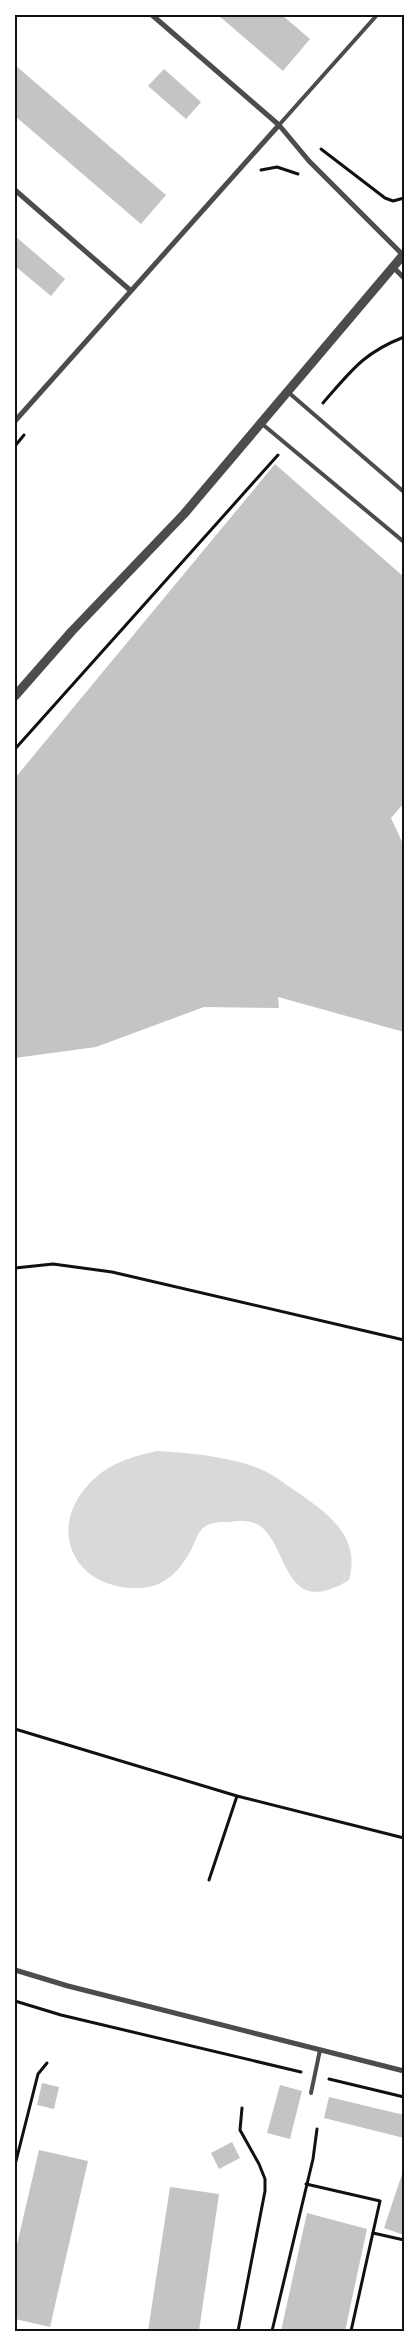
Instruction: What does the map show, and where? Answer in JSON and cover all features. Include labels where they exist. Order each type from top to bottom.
[{"type":"street","points":[[15,696],[72,631],[184,514],[404,255],[309,161],[279,125],[152,15]]},
{"type":"street","points":[[15,420],[279,125]]},
{"type":"street","points":[[15,190],[130,290]]},
{"type":"street","points":[[393,267],[404,278]]},
{"type":"street","points":[[15,1970],[68,1986],[404,2071]]},
{"type":"lane","points":[[279,125],[377,15]]},
{"type":"lane","points":[[288,392],[404,492]]},
{"type":"lane","points":[[261,424],[288,444],[404,542]]},
{"type":"lane","points":[[311,2093],[320,2050]]},
{"type":"path","points":[[254,174],[270,167],[277,167],[298,174],[322,148],[385,198],[393,201],[404,198]]},
{"type":"path","points":[[314,414],[364,358],[380,346],[404,337]]},
{"type":"path","points":[[15,446],[26,433]]},
{"type":"path","points":[[15,749],[288,444]]},
{"type":"path","points":[[15,1268],[53,1264],[112,1272],[404,1340]]},
{"type":"path","points":[[15,1729],[237,1796],[404,1838]]},
{"type":"path","points":[[209,1880],[237,1796]]},
{"type":"path","points":[[15,2001],[61,2015],[404,2097]]},
{"type":"path","points":[[15,2165],[31,2096],[38,2074],[47,2063]]},
{"type":"path","points":[[238,2331],[265,2191],[265,2179],[262,2171],[240,2130],[242,2108]]},
{"type":"path","points":[[272,2331],[317,2129]]},
{"type":"path","points":[[306,2184],[380,2201],[351,2331]]},
{"type":"path","points":[[373,2234],[404,2240]]},
{"type":"shaded area","points":[[157,1451],[221,1458],[258,1468],[279,1479],[309,1500],[331,1518],[339,1528],[346,1539],[350,1551],[352,1565],[349,1580],[326,1590],[310,1591],[298,1584],[289,1572],[266,1531],[248,1521],[215,1523],[203,1528],[183,1563],[172,1575],[158,1584],[141,1588],[117,1586],[97,1579],[82,1567],[73,1552],[69,1534],[71,1515],[79,1496],[102,1472],[116,1464]]},
{"type":"building","points":[[218,15],[282,15],[310,39],[283,71]]},
{"type":"building","points":[[15,65],[166,195],[141,224],[15,116]]},
{"type":"building","points":[[164,69],[201,102],[186,119],[148,86]]},
{"type":"building","points":[[15,236],[65,279],[51,296],[15,266]]},
{"type":"building","points":[[275,464],[404,577],[404,803],[391,818],[404,846],[404,1032],[278,997],[279,1008],[204,1007],[96,1047],[15,1058],[15,778]]},
{"type":"building","points":[[42,2083],[59,2087],[54,2109],[37,2105]]},
{"type":"building","points":[[280,2085],[302,2091],[290,2139],[267,2133]]},
{"type":"building","points":[[329,2097],[404,2115],[404,2138],[324,2118]]},
{"type":"building","points":[[232,2142],[240,2158],[219,2169],[211,2153]]},
{"type":"building","points":[[39,2150],[88,2161],[50,2327],[15,2319],[15,2253]]},
{"type":"building","points":[[404,2168],[404,2235],[384,2228]]},
{"type":"building","points":[[170,2187],[219,2194],[199,2331],[148,2331]]},
{"type":"building","points":[[307,2213],[367,2229],[345,2331],[281,2331]]}]
